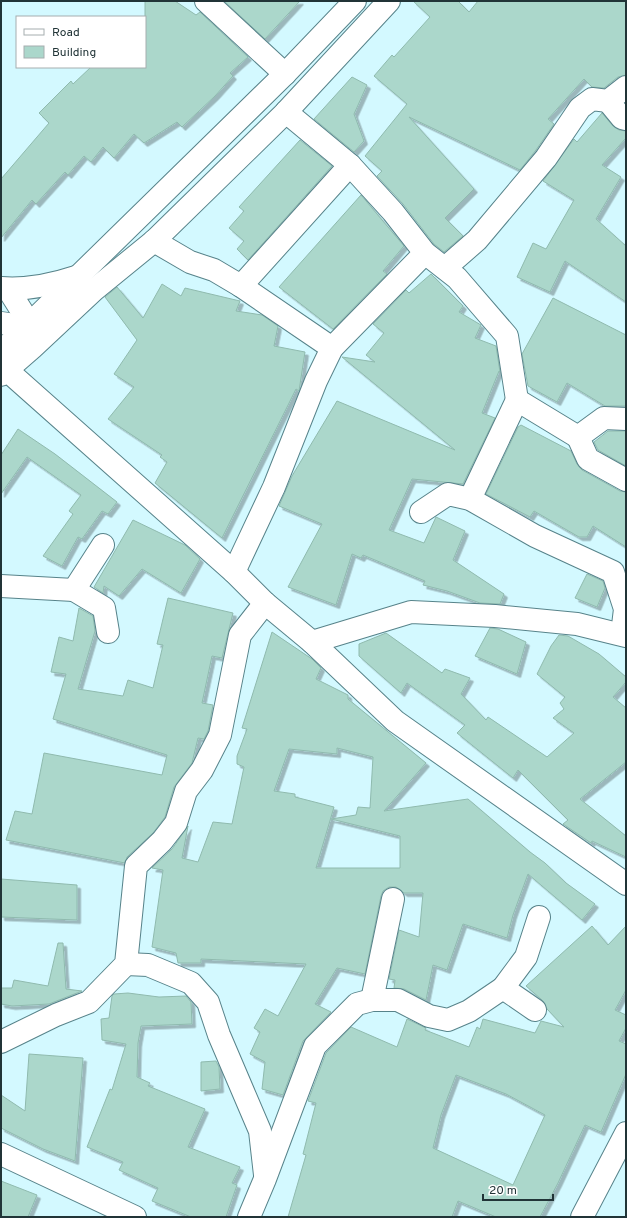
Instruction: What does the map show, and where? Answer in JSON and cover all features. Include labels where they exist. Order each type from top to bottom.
[{"type":"street","points":[[206,1],[285,74]]},
{"type":"street","points":[[2,359],[27,326],[285,74],[355,1]]},
{"type":"street","points":[[2,359],[32,348],[111,275],[154,241],[286,112],[389,1]]},
{"type":"street","points":[[445,268],[477,240],[546,158],[580,108],[592,100],[608,101],[626,87]]},
{"type":"street","points":[[608,101],[622,118],[626,119]]},
{"type":"street","points":[[286,112],[350,165],[393,212],[425,253],[457,278],[507,336],[517,400],[470,499]]},
{"type":"street","points":[[240,286],[350,165]]},
{"type":"street","points":[[154,241],[190,262],[214,270],[332,348]]},
{"type":"street","points":[[234,572],[274,487],[316,381],[332,348],[425,253]]},
{"type":"street","points":[[4,288],[53,285],[79,276]]},
{"type":"street","points":[[4,288],[23,313],[32,348]]},
{"type":"street","points":[[1,323],[50,330]]},
{"type":"street","points":[[2,359],[234,572],[265,603],[312,642],[395,721],[626,884]]},
{"type":"street","points":[[517,400],[578,437],[588,459],[626,480]]},
{"type":"street","points":[[578,437],[604,418],[626,420]]},
{"type":"street","points":[[312,642],[411,612],[495,616],[577,624],[624,635],[625,609],[620,568],[535,536],[470,499],[448,494],[421,512]]},
{"type":"street","points":[[74,590],[103,545]]},
{"type":"street","points":[[1,586],[74,590],[104,608],[108,632]]},
{"type":"street","points":[[1,1042],[56,1015],[89,1002],[126,964],[136,866],[162,841],[176,823],[186,791],[202,770],[220,735],[240,635],[265,603]]},
{"type":"street","points":[[372,1000],[393,899]]},
{"type":"street","points":[[249,1217],[265,1180],[315,1046],[357,1004],[372,1000],[398,1000],[428,1016],[448,1020],[469,1011],[503,988],[526,957],[539,917]]},
{"type":"street","points":[[126,964],[148,965],[191,983],[208,1002],[219,1035],[260,1131],[265,1180]]},
{"type":"street","points":[[503,988],[534,1010]]},
{"type":"street","points":[[582,1217],[626,1133]]},
{"type":"street","points":[[1,1154],[134,1217]]},
{"type":"building","points":[[145,1],[175,1],[196,15],[200,12],[248,57],[230,73],[233,76],[215,96],[182,127],[177,122],[144,143],[134,134],[114,158],[103,147],[91,162],[84,156],[68,175],[65,172],[36,204],[32,200],[1,238],[1,179],[49,123],[39,113],[71,81],[73,84],[90,68],[146,68]]},
{"type":"building","points":[[224,1],[300,1],[265,39]]},
{"type":"building","points":[[413,1],[458,1],[469,12],[478,1],[626,1],[626,75],[618,77],[604,88],[592,87],[584,79],[548,119],[554,124],[520,170],[409,117],[474,189],[445,218],[463,236],[444,252],[434,244],[403,204],[377,176],[382,171],[365,156],[407,104],[374,76],[392,55],[394,57],[430,17]]},
{"type":"building","points":[[352,77],[367,85],[354,114],[364,141],[354,152],[314,119]]},
{"type":"building","points":[[602,113],[613,126],[619,130],[626,131],[626,138],[602,165],[621,177],[596,219],[626,246],[626,302],[565,261],[550,292],[517,277],[533,243],[546,249],[574,200],[543,181],[574,139],[577,142]]},
{"type":"building","points":[[300,140],[332,166],[248,260],[237,249],[244,241],[229,228],[244,211],[239,207]]},
{"type":"building","points":[[361,195],[404,246],[383,271],[387,274],[333,329],[279,287]]},
{"type":"building","points":[[431,274],[463,306],[459,312],[481,325],[475,338],[496,346],[500,372],[499,371],[482,413],[495,418],[463,484],[412,479],[389,530],[424,543],[436,517],[465,531],[453,560],[504,594],[500,604],[480,603],[447,591],[423,585],[425,581],[363,555],[361,558],[352,554],[336,605],[288,587],[322,524],[279,506],[292,476],[337,401],[455,450],[342,357],[375,362],[366,355],[384,333],[373,324],[406,290],[409,293]]},
{"type":"building","points":[[162,284],[181,296],[185,288],[240,301],[236,311],[262,315],[278,326],[274,346],[305,352],[299,391],[296,389],[222,538],[155,483],[167,462],[160,457],[162,455],[108,419],[134,387],[114,374],[137,340],[105,297],[117,287],[143,318]]},
{"type":"building","points":[[553,298],[626,335],[626,406],[605,406],[567,383],[557,402],[528,386],[522,354]]},
{"type":"building","points":[[521,425],[571,451],[577,464],[582,470],[620,491],[626,492],[626,547],[593,526],[587,537],[579,537],[534,511],[530,517],[486,494],[518,427]]},
{"type":"building","points":[[18,429],[55,454],[117,502],[108,514],[102,511],[82,539],[78,537],[62,566],[43,556],[73,514],[69,511],[81,495],[27,457],[1,494],[1,455]]},
{"type":"building","points":[[608,431],[626,431],[626,466],[598,450],[594,442]]},
{"type":"building","points":[[133,520],[185,545],[200,559],[181,593],[142,569],[119,596],[104,586],[103,593],[94,587]]},
{"type":"building","points":[[587,574],[603,581],[605,588],[597,607],[575,598]]},
{"type":"building","points":[[168,598],[233,613],[222,658],[212,656],[202,703],[213,705],[208,731],[204,739],[198,738],[192,763],[174,787],[165,817],[153,833],[127,857],[125,863],[6,840],[15,811],[32,814],[44,753],[162,775],[167,755],[53,719],[66,674],[51,672],[59,637],[73,641],[79,608],[93,616],[95,631],[78,689],[123,696],[128,680],[153,688],[163,645],[157,644]]},
{"type":"building","points":[[490,628],[498,629],[526,642],[517,674],[475,656]]},
{"type":"building","points":[[272,632],[312,659],[321,668],[316,679],[348,695],[348,699],[426,763],[384,811],[468,799],[545,863],[566,883],[595,904],[582,920],[528,874],[513,915],[507,938],[463,924],[447,970],[433,965],[426,1000],[404,989],[394,988],[395,980],[389,979],[399,930],[419,937],[423,893],[404,893],[396,887],[389,887],[383,891],[381,896],[365,974],[337,968],[315,1004],[331,1012],[303,1041],[283,1095],[262,1089],[265,1062],[250,1054],[260,1032],[254,1028],[265,1009],[278,1016],[306,964],[201,959],[201,963],[178,963],[176,953],[152,947],[163,870],[152,868],[172,849],[188,826],[182,858],[198,862],[213,822],[232,824],[244,767],[237,764],[237,756],[247,729],[242,728]],"holes":[[[337,748],[373,757],[370,808],[358,807],[356,815],[331,819],[400,836],[400,868],[316,868],[334,807],[295,797],[295,794],[274,791],[289,749],[337,754]]]},
{"type":"building","points":[[386,633],[442,673],[445,669],[470,678],[461,694],[486,720],[488,717],[547,757],[574,733],[553,718],[564,709],[560,703],[565,697],[537,674],[551,646],[559,635],[568,636],[599,654],[626,677],[626,682],[613,697],[626,708],[626,762],[580,799],[626,836],[626,857],[592,841],[591,843],[563,824],[568,820],[518,770],[513,778],[457,733],[465,725],[407,683],[401,693],[359,656],[359,644]]},
{"type":"building","points":[[1,879],[77,885],[77,920],[1,917]]},
{"type":"building","points":[[592,926],[608,945],[626,926],[626,990],[615,1010],[626,1015],[626,1028],[619,1041],[626,1044],[626,1074],[601,1132],[585,1125],[558,1183],[540,1217],[496,1217],[458,1201],[452,1217],[288,1217],[306,1155],[303,1154],[316,1103],[308,1101],[326,1053],[351,1027],[397,1047],[407,1019],[426,1028],[425,1030],[469,1047],[477,1027],[480,1029],[483,1019],[535,1033],[541,1021],[564,1027],[547,1009],[542,1000],[526,986]],"holes":[[[456,1075],[506,1094],[545,1115],[513,1185],[433,1148],[441,1115]]]},
{"type":"building","points":[[58,943],[63,943],[66,989],[82,991],[49,1004],[12,1006],[1,1004],[1,988],[12,988],[14,980],[48,986]]},
{"type":"building","points":[[128,993],[159,997],[186,996],[191,1002],[192,1024],[141,1026],[138,1043],[137,1077],[150,1083],[148,1086],[205,1109],[188,1147],[240,1167],[232,1183],[237,1185],[226,1217],[191,1217],[152,1201],[158,1188],[119,1170],[123,1162],[87,1147],[110,1089],[112,1090],[126,1044],[102,1040],[101,1019],[109,1018],[112,996],[114,994]]},
{"type":"building","points":[[29,1054],[83,1058],[75,1161],[43,1149],[1,1128],[1,1095],[25,1111]]},
{"type":"building","points":[[216,1061],[219,1067],[220,1089],[201,1091],[201,1062]]},
{"type":"building","points":[[1,1181],[37,1195],[28,1217],[1,1217]]}]
